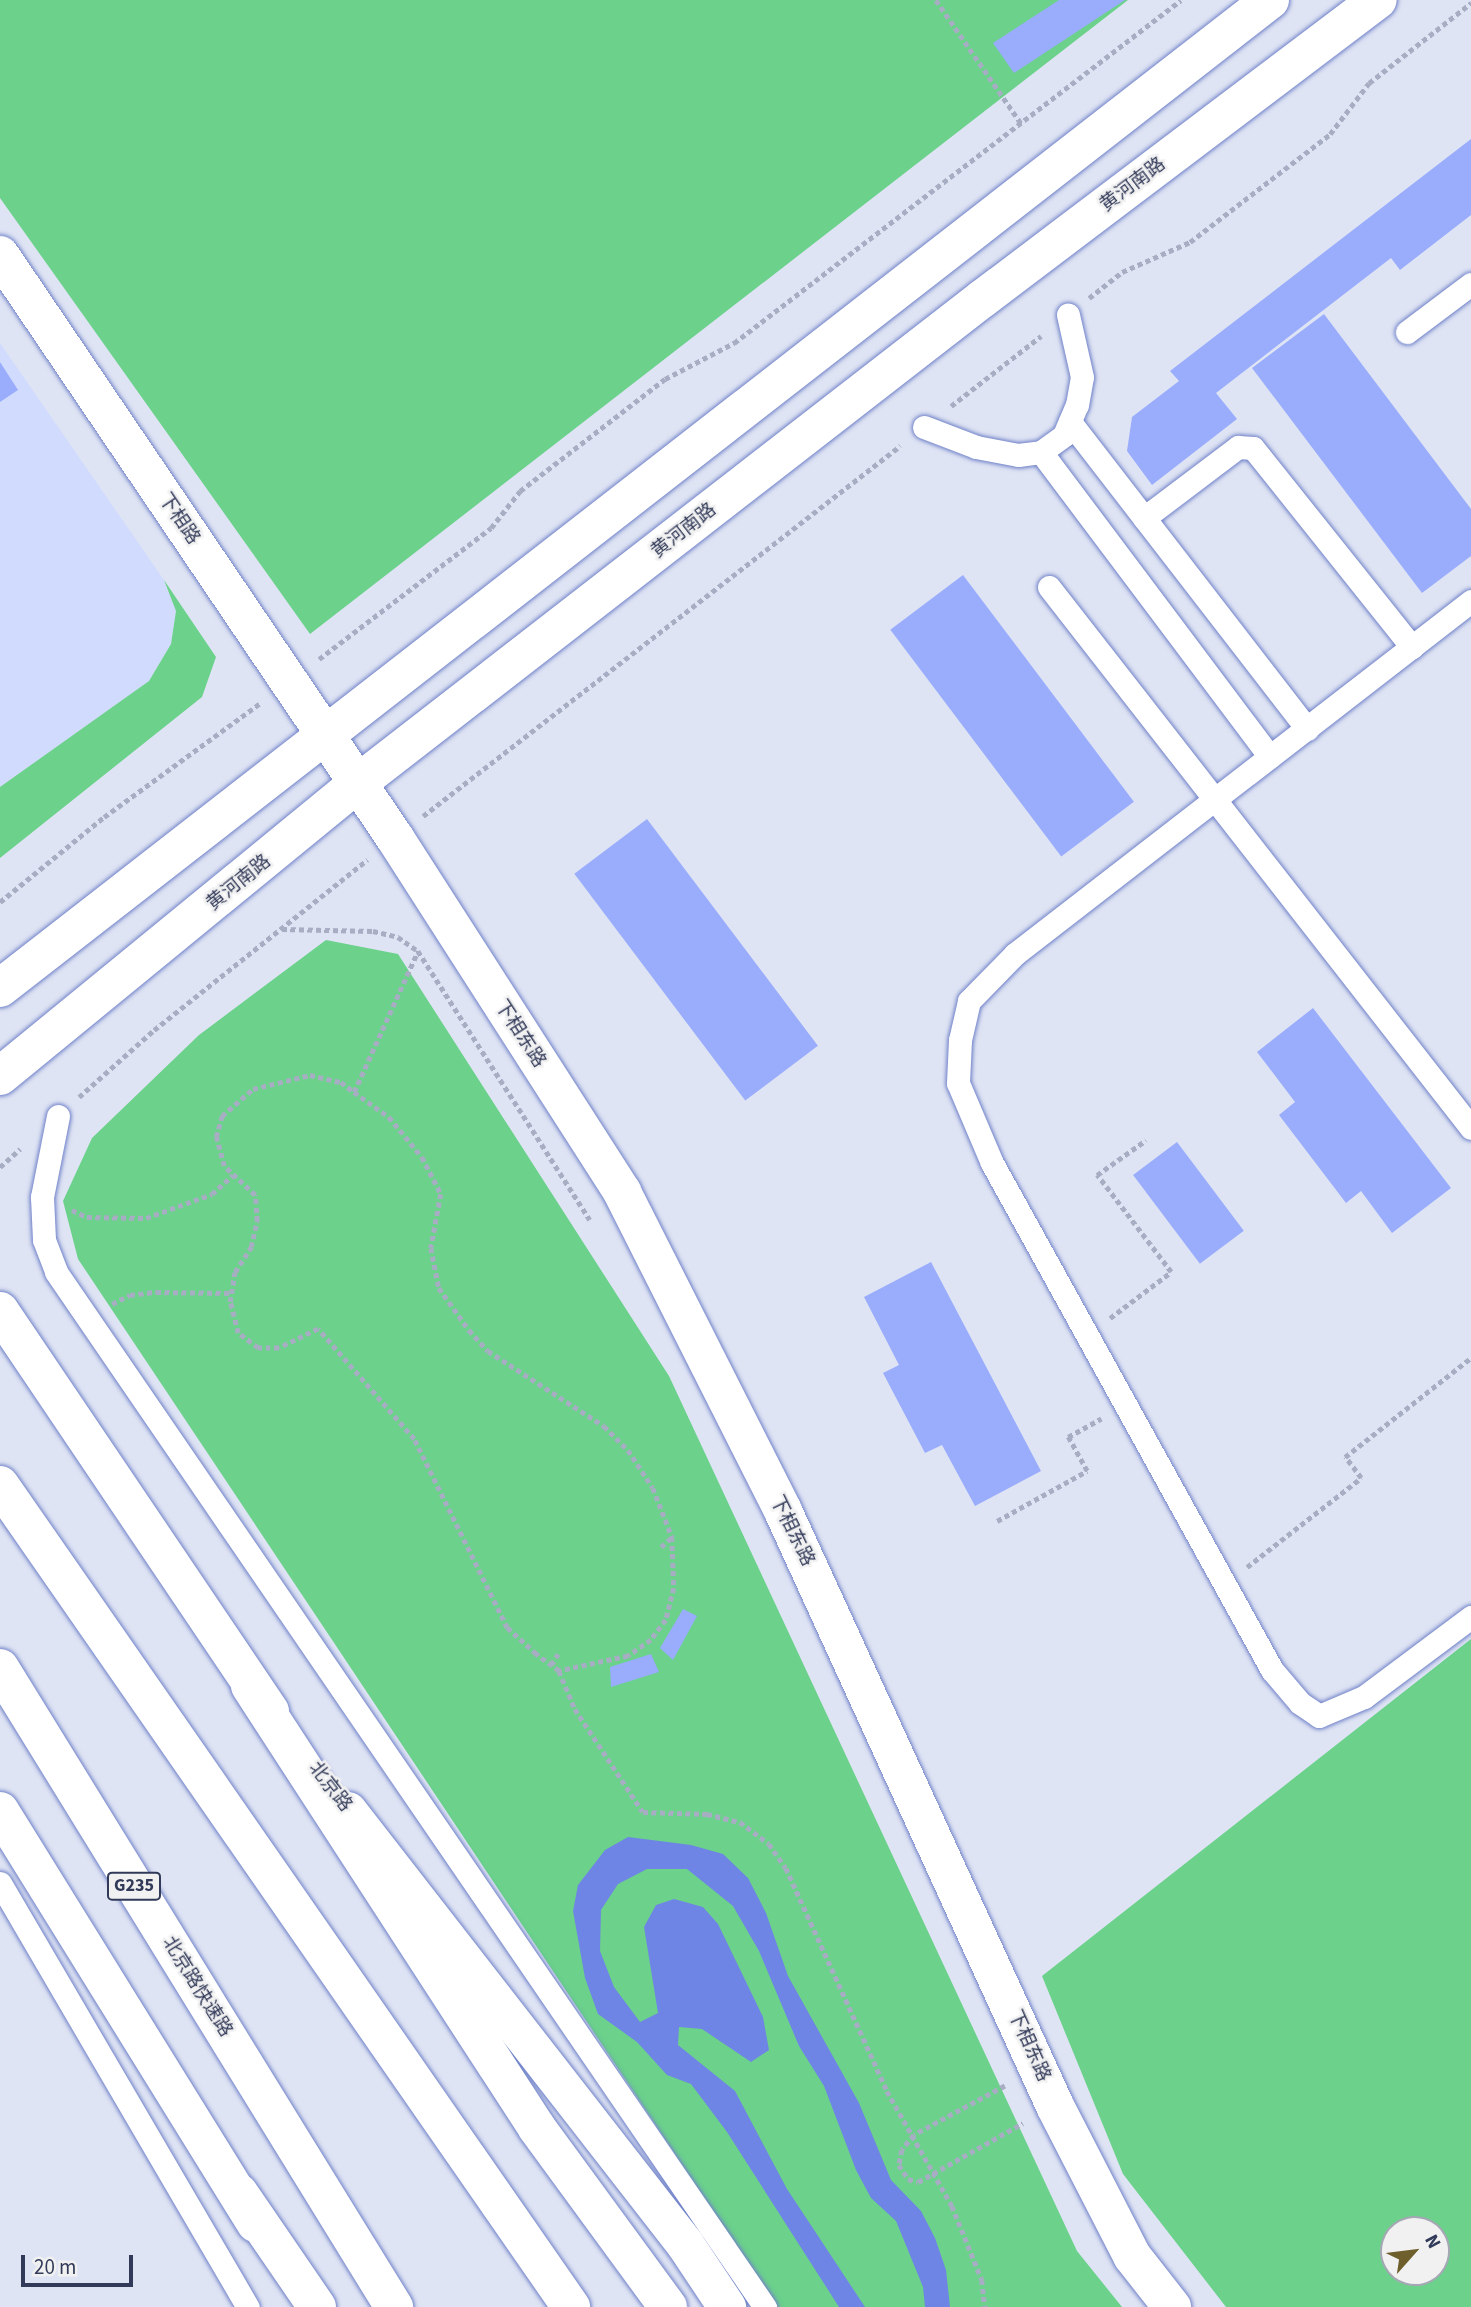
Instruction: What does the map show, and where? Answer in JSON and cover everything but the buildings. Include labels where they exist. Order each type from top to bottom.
[{"type":"main road","points":[[0,989],[324,733],[1270,0]]},
{"type":"main road","name":"黄河南路","points":[[0,1076],[359,783],[982,299],[1378,0]]},
{"type":"main road","name":"下相路","points":[[0,255],[359,783]]},
{"type":"main road","name":"下相东路","points":[[359,783],[622,1192],[788,1523],[1055,2106],[1132,2256],[1172,2307]]},
{"type":"main road","name":"北京路","points":[[0,1311],[250,1686],[694,2229],[727,2307]]},
{"type":"main road","points":[[0,1485],[570,2307]]},
{"type":"main road","name":"北京路快速路","points":[[0,1668],[394,2307]]},
{"type":"main road","points":[[250,1686],[537,2129],[668,2307]]},
{"type":"main road","points":[[0,1811],[239,2193],[317,2307]]},
{"type":"main road","points":[[239,2193],[298,2307]]},
{"type":"lane","points":[[1407,332],[1471,284]]},
{"type":"lane","points":[[925,427],[976,447],[1018,455],[1041,452],[1064,435],[1082,377],[1068,315]]},
{"type":"lane","points":[[1070,422],[1307,729]]},
{"type":"lane","points":[[1144,518],[1238,447],[1253,449],[1412,647]]},
{"type":"lane","points":[[1041,452],[1270,757]]},
{"type":"lane","points":[[1049,587],[1471,1128]]},
{"type":"lane","points":[[1471,601],[1015,954],[969,1000],[958,1083],[970,1115],[1087,1335],[1272,1670],[1300,1703],[1319,1716],[1364,1696],[1471,1617]]},
{"type":"lane","points":[[58,1116],[42,1197],[44,1240],[52,1261],[694,2229],[765,2307]]},
{"type":"lane","points":[[0,1884],[248,2307]]},
{"type":"path","points":[[936,0],[1021,123]]},
{"type":"path","points":[[0,902],[104,817],[491,528],[520,491],[665,379],[734,343],[1181,0]]},
{"type":"path","points":[[0,1167],[154,1030],[395,838],[1122,272],[1190,242],[1319,142],[1369,83],[1471,3]]},
{"type":"path","points":[[282,929],[373,931],[398,937],[418,951],[591,1222]]},
{"type":"path","points":[[354,1092],[418,951]]},
{"type":"path","points":[[559,1671],[628,1656],[651,1640],[666,1620],[674,1588],[672,1537],[653,1488],[628,1450],[563,1397],[488,1351],[446,1299],[439,1288],[431,1248],[441,1194],[422,1157],[389,1117],[341,1082],[310,1075],[253,1089],[222,1116],[216,1137],[224,1166],[255,1195],[257,1221],[251,1247],[235,1272],[231,1293],[238,1333],[258,1348],[279,1348],[318,1329],[379,1395],[414,1439],[507,1628],[559,1671],[575,1709],[643,1812],[707,1814],[740,1822],[769,1844],[786,1868],[887,2091],[937,2174],[982,2280],[985,2307]]},
{"type":"path","points":[[1087,1335],[1171,1272],[1097,1175],[1146,1140]]},
{"type":"path","points":[[42,1197],[87,1217],[146,1218],[203,1199],[233,1175]]},
{"type":"path","points":[[90,1315],[130,1295],[231,1293]]},
{"type":"path","points":[[1226,1583],[1361,1478],[1345,1457],[1471,1359]]},
{"type":"path","points":[[997,1521],[1087,1471],[1068,1437],[1126,1404]]},
{"type":"path","points":[[661,1547],[672,1537]]},
{"type":"path","points":[[551,1665],[558,1654]]},
{"type":"path","points":[[1003,2071],[1014,2096]]},
{"type":"path","points":[[1009,2084],[914,2135],[902,2150],[899,2165],[908,2179],[918,2182],[937,2174],[1026,2121]]},
{"type":"path","points":[[1020,2109],[1031,2133]]},
{"type":"shaded area","points":[[0,343],[164,580],[176,611],[171,644],[149,681],[0,787]]},
{"type":"green space","points":[[0,0],[1128,0],[310,634],[0,198]]},
{"type":"green space","points":[[164,580],[216,657],[202,697],[0,858],[0,787],[149,681],[171,644],[176,611]]},
{"type":"green space","points":[[326,940],[398,954],[669,1376],[1077,2251],[1122,2307],[777,2307],[78,1259],[63,1201],[92,1138],[199,1035]]},
{"type":"green space","points":[[1471,1639],[1471,2307],[1226,2307],[1123,2174],[1042,1976]]},
{"type":"water","points":[[628,1837],[691,1845],[723,1854],[748,1878],[766,1913],[788,1976],[859,2103],[891,2180],[921,2211],[935,2238],[946,2270],[950,2307],[925,2307],[923,2287],[896,2221],[871,2198],[856,2170],[824,2086],[799,2046],[759,1951],[733,1906],[687,1869],[647,1869],[618,1884],[601,1910],[600,1951],[614,1987],[640,2022],[658,2013],[644,1927],[656,1905],[674,1899],[703,1907],[718,1924],[763,2017],[769,2050],[751,2062],[702,2029],[679,2027],[678,2045],[735,2091],[787,2189],[865,2307],[839,2307],[727,2132],[691,2084],[667,2075],[637,2042],[598,2014],[585,1978],[573,1911],[578,1885],[605,1850]]}]
